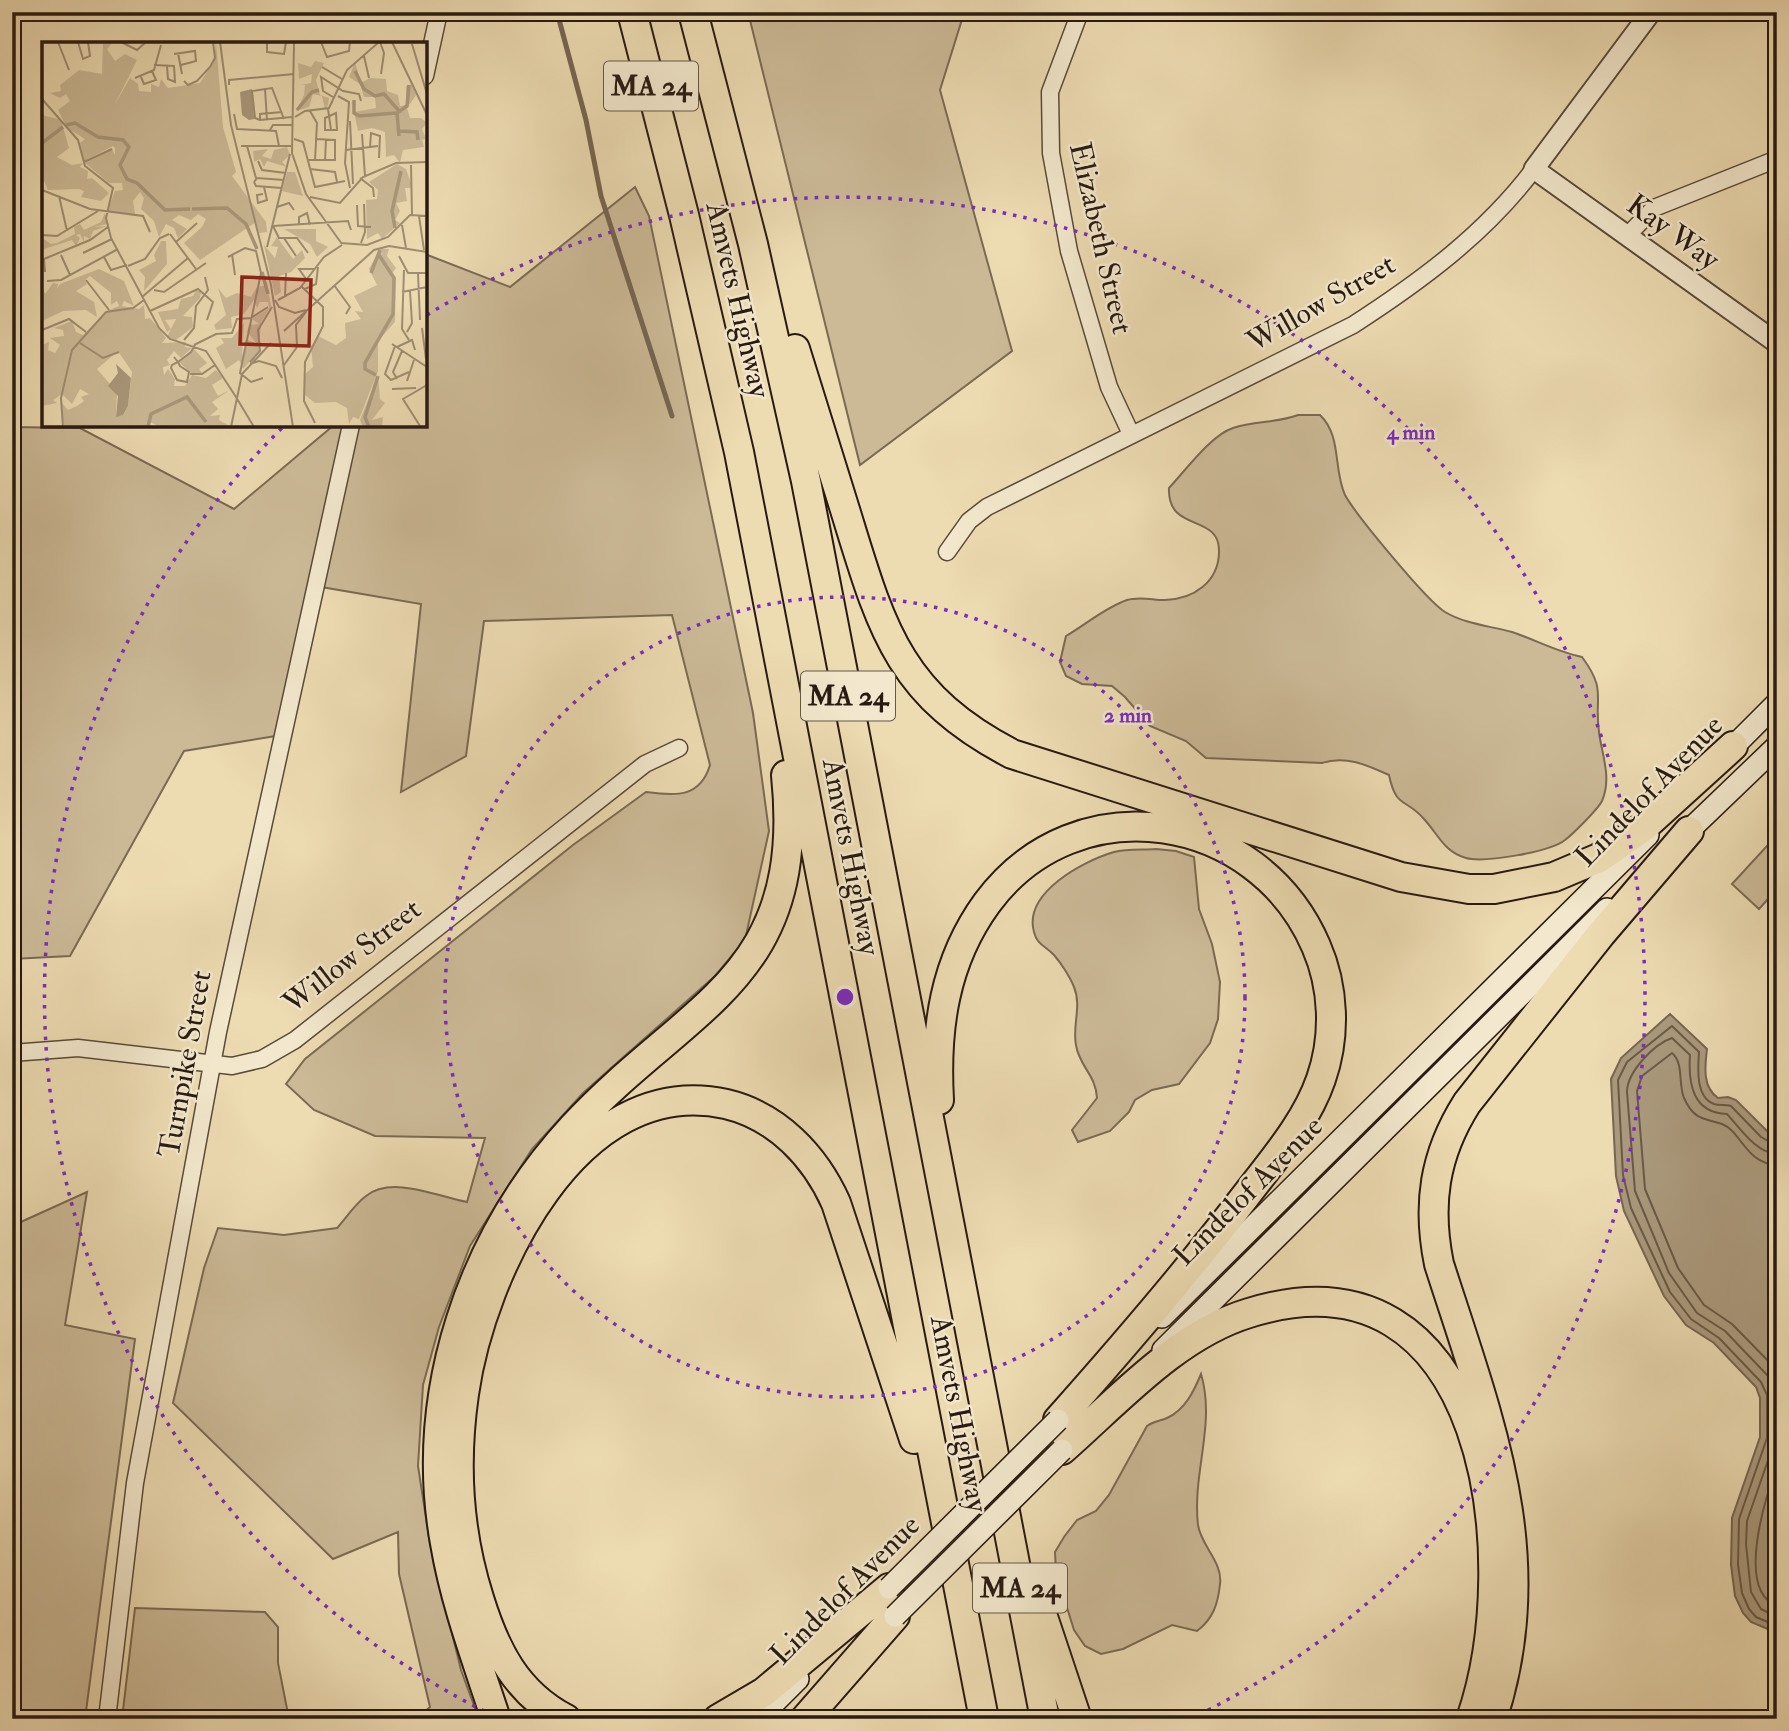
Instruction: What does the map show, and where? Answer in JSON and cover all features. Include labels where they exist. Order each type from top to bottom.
[{"type":"highway","name":"Amvets Highway","points":[[632,12],[712,332],[756,540],[984,1719]]},
{"type":"highway","name":"Amvets Highway","points":[[693,12],[767,302],[806,481],[1045,1719]]},
{"type":"highway","points":[[720,112],[883,626],[910,674],[936,704],[978,737],[1035,763],[1401,877],[1468,889],[1530,883],[1578,869],[1599,858],[1645,826],[1733,746]]},
{"type":"highway","points":[[496,1719],[451,1574],[439,1497],[439,1435],[450,1360],[473,1284],[501,1227],[530,1180],[575,1125],[728,987],[764,934],[778,900],[789,850],[789,814],[779,709],[756,540]]},
{"type":"highway","points":[[961,1284],[943,1146],[939,1031],[945,992],[957,956],[988,903],[1028,863],[1062,844],[1105,830],[1146,825],[1172,828],[1224,846],[1247,860],[1268,876],[1295,906],[1319,953],[1329,990],[1331,1015],[1322,1077],[1312,1101],[1290,1135],[1232,1213],[1147,1319],[1058,1420]]},
{"type":"highway","points":[[1492,1719],[1511,1632],[1514,1567],[1510,1517],[1495,1440],[1440,1264],[1433,1231],[1433,1186],[1449,1133],[1467,1103],[1601,934],[1689,831]]},
{"type":"highway","points":[[566,1719],[540,1703],[511,1673],[485,1617],[471,1570],[459,1495],[459,1446],[464,1393],[488,1301],[523,1228],[563,1170],[597,1134],[647,1106],[694,1100],[745,1110],[775,1126],[794,1141],[818,1170],[830,1190],[847,1233],[957,1580]]},
{"type":"highway","points":[[1062,1450],[1179,1350],[1240,1316],[1289,1304],[1315,1302],[1366,1310],[1397,1324],[1425,1346],[1454,1386],[1472,1435],[1489,1502],[1494,1567],[1493,1609],[1486,1660],[1471,1719]]},
{"type":"highway","points":[[995,1457],[1024,1559],[1077,1719]]},
{"type":"highway","points":[[718,1719],[764,1692],[889,1588]]},
{"type":"highway","points":[[804,1719],[895,1616]]},
{"type":"main road","name":"Lindelof Avenue","points":[[758,1719],[1619,865],[1777,703]]},
{"type":"main road","name":"Lindelof Avenue","points":[[791,1719],[1777,746]]},
{"type":"street","points":[[427,67],[439,12]]},
{"type":"street","name":"Elizabeth Street","points":[[1080,12],[1050,92],[1051,153],[1069,251],[1109,387],[1131,434]]},
{"type":"street","name":"Willow Street","points":[[947,552],[969,521],[987,507],[1131,434],[1321,344],[1362,319],[1466,242],[1495,216],[1535,169],[1651,12]]},
{"type":"street","points":[[1627,236],[1654,208],[1777,159]]},
{"type":"street","name":"Kay Way","points":[[1535,169],[1777,344]]},
{"type":"street","name":"Turnpike Street","points":[[107,1719],[140,1450],[250,880],[351,427]]},
{"type":"street","name":"Willow Street","points":[[12,1054],[78,1048],[213,1065],[252,1063],[295,1040],[645,764],[679,748]]},
{"type":"shaded area","points":[[748,12],[964,13],[940,90],[1012,351],[860,465]]},
{"type":"shaded area","points":[[635,187],[649,216],[753,713],[769,831],[745,940],[715,976],[583,1093],[532,1149],[470,1246],[439,1327],[423,1385],[418,1466],[430,1544],[461,1670],[479,1719],[416,1719],[430,1707],[399,1574],[398,1532],[333,1559],[173,1403],[204,1268],[218,1228],[284,1235],[337,1228],[366,1196],[389,1187],[416,1189],[467,1202],[485,1138],[375,1136],[314,1110],[286,1084],[305,1059],[573,845],[646,792],[677,794],[700,784],[710,765],[672,615],[484,621],[466,756],[401,792],[421,604],[315,586],[282,735],[184,751],[70,956],[12,959],[12,427],[80,428],[234,509],[332,427],[427,427],[427,255],[510,287]]},
{"type":"shaded area","points":[[1298,415],[1320,415],[1327,423],[1332,433],[1345,495],[1392,557],[1436,605],[1461,619],[1512,632],[1582,657],[1590,668],[1598,693],[1605,792],[1600,805],[1565,840],[1546,849],[1517,855],[1487,859],[1466,858],[1447,847],[1418,812],[1398,798],[1389,775],[1364,765],[1339,760],[1322,763],[1206,758],[1186,741],[1150,726],[1112,686],[1082,684],[1066,676],[1060,662],[1066,636],[1127,600],[1165,600],[1186,596],[1203,587],[1214,572],[1219,553],[1217,540],[1212,532],[1176,512],[1171,502],[1169,488],[1190,463],[1216,438],[1233,428]]},
{"type":"shaded area","points":[[1777,835],[1777,889],[1759,909],[1732,884]]},
{"type":"shaded area","points":[[1156,849],[1176,851],[1194,857],[1199,909],[1212,944],[1220,982],[1218,1019],[1210,1043],[1179,1084],[1152,1090],[1135,1100],[1129,1112],[1110,1131],[1078,1142],[1072,1130],[1097,1098],[1096,1090],[1076,1045],[1077,1001],[1074,987],[1057,958],[1037,940],[1033,918],[1037,904],[1046,892],[1072,871],[1114,852]]},
{"type":"shaded area","points":[[87,1192],[65,1325],[135,1339],[85,1719],[12,1719],[12,1226]]},
{"type":"shaded area","points":[[1201,1374],[1206,1411],[1198,1486],[1198,1525],[1220,1576],[1216,1604],[1211,1616],[1197,1631],[1172,1625],[1123,1649],[1101,1654],[1085,1646],[1074,1630],[1056,1572],[1055,1552],[1077,1520],[1096,1511],[1109,1495],[1147,1426],[1179,1410],[1192,1393]]},
{"type":"shaded area","points":[[135,1608],[265,1612],[278,1627],[278,1663],[289,1719],[122,1719]]},
{"type":"water","points":[[1670,1014],[1707,1049],[1706,1076],[1713,1093],[1718,1098],[1736,1100],[1777,1141],[1777,1633],[1751,1622],[1743,1613],[1735,1596],[1731,1565],[1732,1518],[1760,1437],[1760,1398],[1756,1387],[1714,1343],[1686,1325],[1664,1296],[1624,1211],[1616,1176],[1611,1079],[1621,1058]]},
{"type":"waterway","points":[[557,12],[586,120],[601,196],[672,416]]}]
